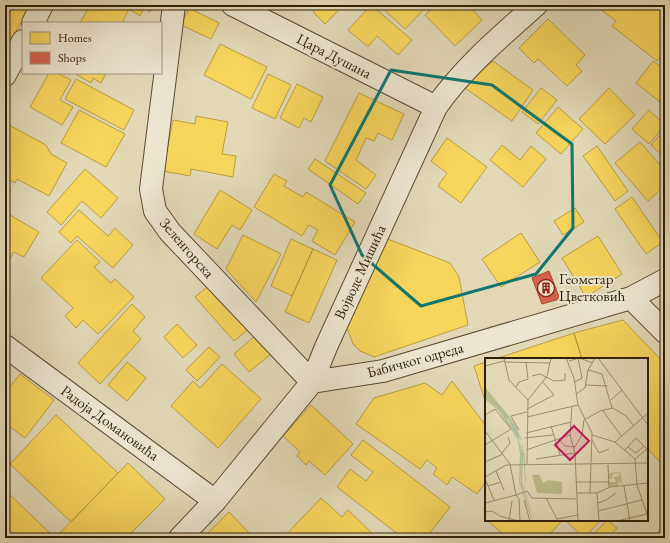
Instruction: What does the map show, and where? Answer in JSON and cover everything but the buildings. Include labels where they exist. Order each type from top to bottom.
[{"type":"street","points":[[34,22],[42,5]]},
{"type":"street","name":"Зеленгорска","points":[[174,5],[151,189],[155,211],[170,232],[312,382]]},
{"type":"street","name":"Цара Душана","points":[[233,5],[436,107]]},
{"type":"street","name":"Војводе Мишића","points":[[180,538],[215,501],[312,382],[326,347],[436,107],[447,90],[472,63],[536,5]]},
{"type":"street","points":[[5,75],[22,43]]},
{"type":"street","name":"Бабичког одреда","points":[[312,382],[383,371],[631,298],[665,280]]},
{"type":"street","points":[[631,298],[665,332]]},
{"type":"street","name":"Радоја Домановића","points":[[5,346],[215,501]]},
{"type":"highlighted area","points":[[391,70],[492,85],[572,144],[573,228],[536,274],[421,306],[362,255],[330,185]]},
{"type":"place","name":"Геометар Цветковић","points":[[546,288]]}]
